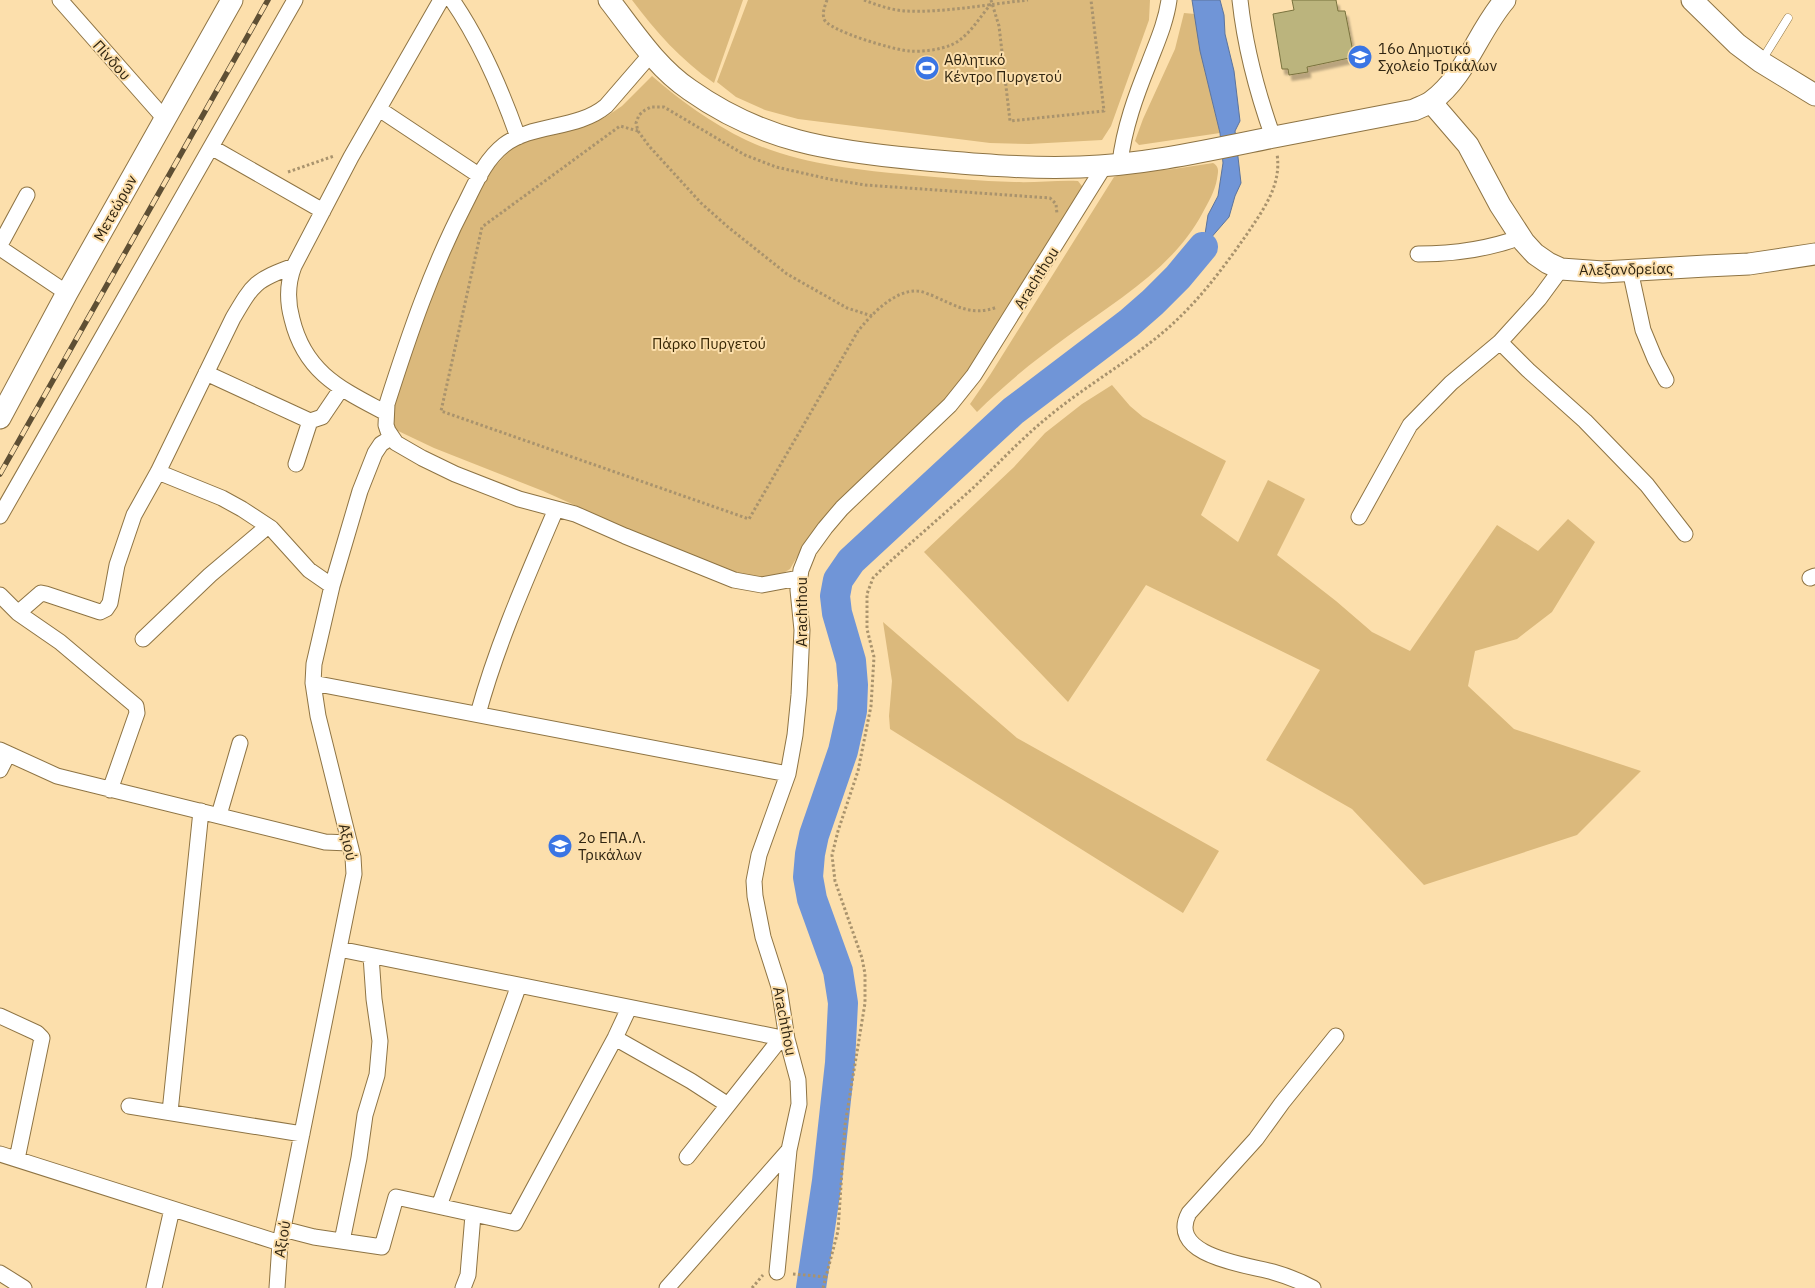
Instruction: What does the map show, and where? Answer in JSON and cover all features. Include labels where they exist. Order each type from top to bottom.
[{"type":"street","name":"Πίνδου","points":[[60,0],[165,119]]},
{"type":"street","name":"Μετεώρων","points":[[0,418],[67,293],[232,0]]},
{"type":"street","points":[[0,516],[295,0]]},
{"type":"street","points":[[386,413],[341,388],[317,369],[299,342],[289,303],[289,281],[294,266],[351,157],[441,0]]},
{"type":"street","points":[[452,0],[474,32],[518,137]]},
{"type":"street","points":[[609,0],[651,54],[675,78],[690,90],[764,131],[812,145],[867,155],[1026,167],[1113,164],[1200,152],[1414,110],[1431,102],[1444,90],[1467,60],[1483,31],[1505,0]]},
{"type":"street","points":[[1113,164],[1158,41],[1169,0]]},
{"type":"street","points":[[1240,0],[1243,32],[1267,139]]},
{"type":"street","points":[[1692,0],[1737,44],[1762,62],[1815,94]]},
{"type":"street","points":[[651,54],[599,112],[518,137],[497,151],[490,159],[430,280],[405,348],[386,413],[386,425],[392,438],[408,451],[455,474],[519,499],[575,514],[707,570],[744,583],[771,584],[799,578]]},
{"type":"street","name":"Αλεξανδρείας","points":[[1431,102],[1468,145],[1500,205],[1521,237],[1536,254],[1548,263],[1561,268],[1603,272],[1749,264],[1815,254]]},
{"type":"street","points":[[379,109],[480,176]]},
{"type":"street","points":[[211,147],[323,211]]},
{"type":"street","name":"Arachthou","points":[[778,1272],[789,1150],[799,1104],[798,1080],[784,1039],[779,986],[763,936],[754,881],[759,855],[788,774],[795,735],[802,630],[798,590],[799,578],[809,550],[842,508],[950,405],[974,375],[1113,164]]},
{"type":"street","points":[[27,195],[0,246],[67,293]]},
{"type":"street","points":[[1418,254],[1478,248],[1496,245],[1521,237]]},
{"type":"street","points":[[18,613],[41,593],[100,612],[106,610],[110,603],[117,565],[131,523],[233,318],[258,281],[294,266]]},
{"type":"street","points":[[1359,517],[1410,425],[1451,383],[1500,342],[1539,299],[1561,268]]},
{"type":"street","points":[[1630,270],[1643,330],[1666,380]]},
{"type":"street","points":[[1500,342],[1585,421],[1647,484],[1685,534]]},
{"type":"street","points":[[206,372],[310,421],[322,417],[341,388]]},
{"type":"street","points":[[296,464],[310,421]]},
{"type":"street","name":"Αξιού","points":[[277,1288],[281,1236],[354,874],[354,864],[323,740],[313,683],[315,654],[332,586],[366,474],[378,448],[392,438]]},
{"type":"street","points":[[158,472],[222,498],[268,526],[315,575],[332,586]]},
{"type":"street","points":[[478,714],[509,618],[556,509]]},
{"type":"street","points":[[143,639],[210,575],[268,526]]},
{"type":"street","points":[[0,595],[18,613],[60,642],[136,706],[137,713],[110,790]]},
{"type":"street","points":[[313,683],[788,774]]},
{"type":"street","points":[[219,815],[240,743]]},
{"type":"street","points":[[0,770],[4,752],[57,776],[110,790],[325,842],[349,843]]},
{"type":"street","points":[[170,1112],[201,811]]},
{"type":"street","points":[[339,949],[784,1039],[687,1157]]},
{"type":"street","points":[[342,1241],[359,1158],[365,1115],[377,1076],[380,1041],[374,999],[371,956]]},
{"type":"street","points":[[439,1206],[519,985]]},
{"type":"street","points":[[0,1154],[172,1209],[281,1236],[342,1241],[382,1248],[396,1197],[515,1223],[615,1038],[629,1008]]},
{"type":"street","points":[[0,1016],[37,1033],[42,1038],[17,1159]]},
{"type":"street","points":[[1313,1288],[1274,1272],[1210,1256],[1190,1241],[1185,1225],[1189,1213],[1256,1139],[1282,1103],[1336,1036]]},
{"type":"street","points":[[615,1038],[691,1081],[728,1105]]},
{"type":"street","points":[[128,1106],[302,1134]]},
{"type":"street","name":"Arachthou","points":[[667,1288],[789,1150]]},
{"type":"street","points":[[154,1288],[172,1209]]},
{"type":"street","points":[[463,1288],[468,1275],[473,1215]]},
{"type":"street","points":[[0,1273],[24,1288]]},
{"type":"lane","points":[[1762,62],[1788,18]]},
{"type":"path","points":[[826,0],[823,11],[824,20],[831,27],[874,43],[908,52],[950,46],[963,38],[991,2]]},
{"type":"path","points":[[864,0],[904,11],[1028,0]]},
{"type":"path","points":[[991,2],[999,26],[1010,121],[1104,112],[1091,0]]},
{"type":"path","points":[[872,316],[847,308],[787,274],[760,254],[701,203],[655,154],[638,131],[637,120],[642,111],[654,106],[664,107],[745,156],[776,167],[829,179],[865,185],[1050,198],[1056,204],[1057,213],[1052,222]]},
{"type":"path","points":[[638,131],[620,126],[482,227],[441,411],[749,519],[853,340],[872,316],[898,295],[919,290],[963,309],[978,312],[999,306],[1003,302]]},
{"type":"path","points":[[823,1288],[838,1231],[845,1126],[865,1003],[865,974],[862,958],[835,882],[832,855],[858,771],[871,706],[874,657],[867,629],[867,594],[873,578],[1048,417],[1140,350],[1190,308],[1230,259],[1270,200],[1276,177],[1278,157],[1267,139]]},
{"type":"path","points":[[270,181],[282,174],[336,155],[351,157]]},
{"type":"path","points":[[778,1272],[827,1277]]},
{"type":"green space","points":[[632,0],[743,0],[714,83],[670,45]]},
{"type":"green space","name":"Αθλητικό Κέντρο Πυργετού","points":[[748,0],[1150,0],[1149,20],[1111,126],[1102,140],[1029,144],[990,143],[798,119],[765,110],[736,97],[717,82]]},
{"type":"green space","points":[[1184,13],[1195,14],[1204,67],[1220,133],[1139,145],[1135,141],[1175,49]]},
{"type":"green space","name":"Πάρκο Πυργετού","points":[[652,76],[685,103],[709,119],[746,140],[786,155],[827,165],[912,175],[1014,182],[1078,181],[1085,190],[1003,321],[953,392],[807,540],[790,569],[769,580],[722,571],[543,491],[434,448],[394,429],[391,418],[405,369],[436,282],[453,243],[484,182],[496,165],[517,143],[604,118],[622,106]]},
{"type":"green space","points":[[1213,163],[1217,166],[1218,172],[1213,192],[1202,214],[1176,251],[1160,267],[1124,296],[1032,363],[977,412],[970,404],[1114,177],[1126,173],[1174,169]]},
{"type":"green space","points":[[1112,385],[1130,406],[1143,417],[1226,461],[1201,515],[1238,542],[1268,480],[1305,499],[1277,555],[1372,632],[1410,651],[1497,525],[1538,551],[1568,519],[1595,542],[1552,612],[1517,639],[1475,651],[1468,686],[1514,729],[1641,771],[1577,835],[1424,885],[1352,809],[1266,760],[1320,670],[1146,585],[1068,702],[924,552],[1014,467],[1045,433],[1082,404]]},
{"type":"green space","points":[[883,622],[1017,738],[1219,851],[1183,913],[890,729],[889,716],[892,681]]},
{"type":"water","points":[[1192,0],[1220,0],[1224,15],[1225,34],[1234,71],[1240,121],[1235,131],[1241,183],[1229,217],[1203,247],[1208,215],[1218,196],[1223,163],[1220,133],[1200,51]]},
{"type":"building","points":[[1292,0],[1336,0],[1338,11],[1345,11],[1354,57],[1307,67],[1308,72],[1289,75],[1288,69],[1282,69],[1273,14],[1294,10]]},
{"type":"waterway","points":[[811,1288],[827,1181],[840,1063],[843,1003],[838,971],[812,899],[808,877],[814,835],[843,751],[852,711],[853,685],[851,661],[837,613],[835,596],[838,580],[851,561],[1013,411],[1129,323],[1153,302],[1178,277],[1203,247]]},
{"type":"railway","points":[[0,474],[268,0]]},
{"type":"place","name":"16ο Δημοτικό Σχολείο Τρικάλων","points":[[1360,57]]},
{"type":"place","name":"Αθλητικό Κέντρο Πυργετού","points":[[927,68]]},
{"type":"place","name":"2ο ΕΠΑ.Λ. Τρικάλων","points":[[560,846]]}]
